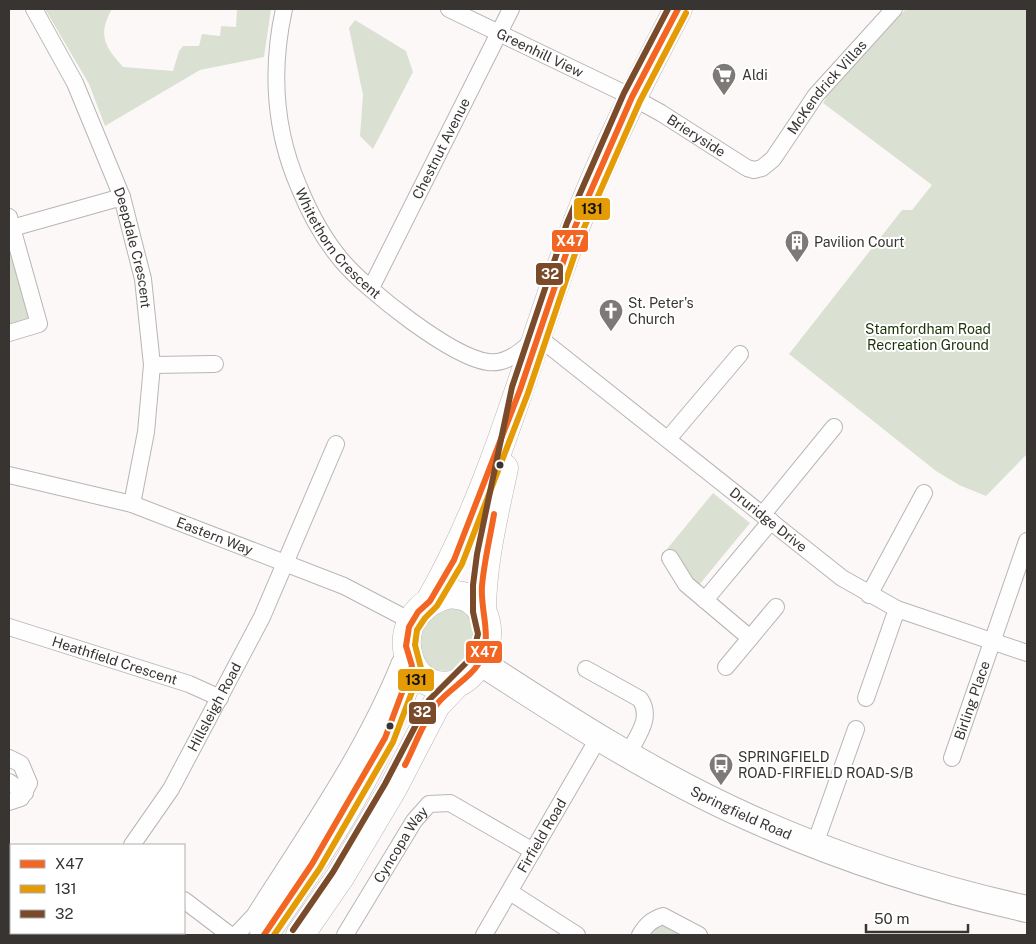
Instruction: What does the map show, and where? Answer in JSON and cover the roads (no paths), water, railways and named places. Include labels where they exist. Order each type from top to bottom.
[{"type":"highway","points":[[264,935],[312,864],[358,787],[384,738],[418,612],[430,601],[454,560],[520,390],[575,227],[632,97],[678,9]]},
{"type":"highway","points":[[300,935],[340,877],[393,788],[436,706],[457,683],[469,675],[480,662],[485,650],[487,634],[482,612],[482,586],[486,555],[520,390]]},
{"type":"highway","points":[[430,601],[450,594],[466,597],[482,612]]},
{"type":"highway","points":[[410,644],[426,681],[436,685],[457,683]]},
{"type":"main road","name":"Springfield Road","points":[[480,662],[628,754],[748,817],[900,875],[977,898],[1027,909]]},
{"type":"street","name":"Deepdale Crescent","points":[[34,9],[75,83],[122,197],[142,279],[152,365],[146,432],[132,504]]},
{"type":"street","name":"Whitethorn Crescent","points":[[284,9],[278,34],[276,88],[282,137],[298,186],[320,231],[343,262],[371,288],[426,331],[463,353],[488,362],[502,361],[525,348],[537,336]]},
{"type":"street","name":"Greenhill View","points":[[450,9],[632,97]]},
{"type":"street","name":"Chestnut Avenue","points":[[371,288],[511,9]]},
{"type":"street","name":"McKendrick Villas","points":[[762,168],[773,159],[816,95],[894,9]]},
{"type":"street","name":"Brieryside","points":[[632,97],[748,168],[762,168]]},
{"type":"street","points":[[9,333],[39,324],[10,222],[122,197]]},
{"type":"street","name":"Druridge Drive","points":[[537,336],[842,578],[896,609],[1027,653]]},
{"type":"street","points":[[668,439],[740,354]]},
{"type":"street","points":[[152,365],[215,364]]},
{"type":"street","points":[[705,600],[834,427]]},
{"type":"street","name":"Hillsleigh Road","points":[[133,844],[170,789],[262,617],[336,444]]},
{"type":"street","name":"Eastern Way","points":[[9,476],[132,504],[344,586],[410,644]]},
{"type":"street","points":[[869,595],[924,493]]},
{"type":"street","name":"Birling Place","points":[[952,758],[1027,541]]},
{"type":"street","points":[[670,558],[686,584],[750,638]]},
{"type":"street","points":[[726,667],[776,607]]},
{"type":"street","points":[[866,698],[896,609]]},
{"type":"street","name":"Heathfield Crescent","points":[[9,626],[189,684],[220,698]]},
{"type":"street","points":[[236,935],[254,916],[344,772],[410,644]]},
{"type":"street","points":[[586,668],[640,699],[645,706],[646,718],[628,754]]},
{"type":"street","points":[[815,844],[856,729]]},
{"type":"street","name":"Firfield Road","points":[[484,935],[599,737]]},
{"type":"street","points":[[9,758],[21,764],[25,770],[28,783],[25,793],[16,801],[9,802]]},
{"type":"street","points":[[9,782],[25,793]]},
{"type":"street","name":"Cyncopa Way","points":[[345,935],[414,821],[429,804],[450,803],[533,851]]},
{"type":"street","points":[[510,892],[577,935]]},
{"type":"street","points":[[185,901],[230,935]]},
{"type":"street","points":[[640,935],[647,924],[663,916],[699,935]]},
{"type":"place","name":"Aldi","points":[[724,96]]},
{"type":"place","name":"Pavilion Court","points":[[797,263]]},
{"type":"place","name":"St. Peter's Church","points":[[611,332]]},
{"type":"place","name":"SPRINGFIELD ROAD-FIRFIELD ROAD-S/B","points":[[721,786]]},
{"type":"park label","name":"Stamfordham Road Recreation Ground","points":[[928,338]]}]
